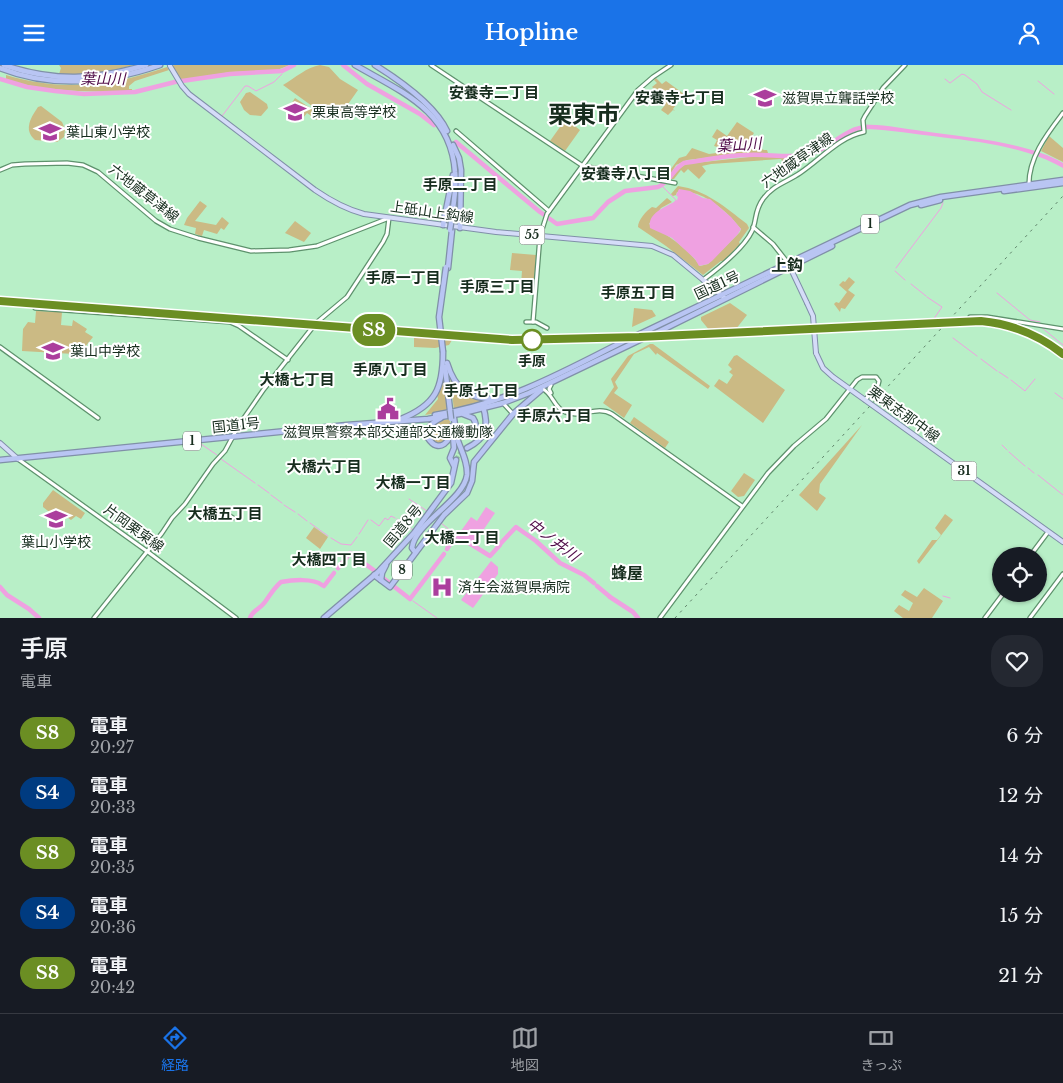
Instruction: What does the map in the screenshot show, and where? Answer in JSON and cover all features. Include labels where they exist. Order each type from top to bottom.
[{"type":"highway","points":[[4,65],[42,75],[82,77],[108,75],[146,65]]},
{"type":"highway","points":[[0,68],[32,78],[82,82],[115,77],[160,65]]},
{"type":"highway","points":[[355,65],[418,103],[434,118],[447,135],[456,174],[452,223]]},
{"type":"highway","points":[[375,65],[432,110],[445,126],[459,159],[461,170],[460,228]]},
{"type":"highway","points":[[452,415],[440,317],[458,175],[454,148]]},
{"type":"highway","points":[[443,225],[454,162]]},
{"type":"highway","name":"国道1号","points":[[384,422],[483,406],[544,388],[903,208],[941,197],[1063,181]]},
{"type":"highway","name":"国道1号","points":[[502,401],[538,385],[640,333],[723,297]]},
{"type":"highway","points":[[444,352],[455,381],[465,392],[479,398],[502,401]]},
{"type":"highway","points":[[400,419],[423,408],[434,397],[442,377],[444,352]]},
{"type":"highway","name":"8","points":[[513,414],[544,388],[603,358]]},
{"type":"highway","points":[[447,363],[454,448],[450,458],[454,468]]},
{"type":"highway","points":[[538,385],[543,385],[544,388]]},
{"type":"highway","points":[[467,448],[479,441],[485,431],[487,421],[483,406]]},
{"type":"highway","name":"国道1号","points":[[0,461],[452,415],[483,406]]},
{"type":"highway","points":[[453,426],[459,433],[464,435],[472,433],[476,429],[476,423],[473,418],[460,414]]},
{"type":"highway","name":"国道8号","points":[[381,580],[390,587],[444,515],[467,493],[472,481],[474,462],[513,414]]},
{"type":"highway","points":[[452,415],[439,419],[431,425],[428,432],[430,440],[436,445],[445,444],[450,438],[453,426]]},
{"type":"highway","points":[[415,552],[412,548],[415,540],[465,483],[467,475],[466,463],[453,426]]},
{"type":"highway","name":"国道8号","points":[[324,618],[389,561],[414,533],[446,490],[452,479],[456,460]]},
{"type":"highway","name":"8","points":[[374,575],[381,580],[382,573],[389,561]]},
{"type":"main road","name":"上砥山上鈎線","points":[[170,67],[178,81],[189,94],[329,200],[350,210],[389,218],[460,228],[652,246],[673,255],[723,297]]},
{"type":"main road","name":"栗東志那中線","points":[[789,265],[813,316],[816,353],[823,368],[864,400],[1063,542]]},
{"type":"main road","points":[[0,443],[18,459]]},
{"type":"street","points":[[431,65],[582,166],[673,183]]},
{"type":"street","points":[[533,321],[540,236],[544,220],[638,90],[652,77],[671,65]]},
{"type":"street","name":"六地蔵草津線","points":[[703,280],[732,255],[748,238],[758,207],[764,196],[773,188],[803,171],[847,138],[864,131],[864,116],[883,88],[906,65]]},
{"type":"street","points":[[1029,186],[1030,172],[1038,149],[1063,113]]},
{"type":"street","points":[[456,131],[548,213]]},
{"type":"street","name":"六地蔵草津線","points":[[0,170],[21,164],[67,163],[83,165],[98,171],[156,221],[170,229],[251,251],[317,246],[389,218]]},
{"type":"street","points":[[94,618],[185,504],[213,463],[225,451],[258,398],[316,323],[347,297],[383,242],[387,233],[389,218]]},
{"type":"street","points":[[753,227],[773,244],[789,265]]},
{"type":"street","points":[[35,308],[233,323],[288,360]]},
{"type":"street","points":[[970,317],[987,317],[1063,329]]},
{"type":"street","points":[[526,322],[533,321],[547,328]]},
{"type":"street","points":[[0,347],[98,418]]},
{"type":"street","points":[[660,618],[742,506],[779,461],[826,419],[859,378],[876,377],[879,381],[878,385],[864,400]]},
{"type":"street","points":[[551,385],[549,390],[554,400],[566,413]]},
{"type":"street","points":[[544,388],[557,406],[566,413],[577,414],[599,410],[609,412],[742,506]]},
{"type":"street","points":[[502,401],[513,414]]},
{"type":"street","name":"片岡栗東線","points":[[18,459],[236,618]]},
{"type":"street","points":[[227,513],[233,517]]},
{"type":"street","points":[[1037,547],[1048,532]]},
{"type":"street","points":[[1030,618],[1063,574]]},
{"type":"street","points":[[986,617],[997,602]]},
{"type":"shaded area","points":[[59,65],[133,65],[97,73],[59,74],[61,68]]},
{"type":"shaded area","points":[[290,65],[277,70],[231,72],[181,80],[172,66]]},
{"type":"shaded area","points":[[320,65],[329,67],[340,79],[358,90],[339,117],[330,119],[283,85],[306,70]]},
{"type":"shaded area","points":[[167,67],[169,70],[135,81],[129,86],[129,89],[132,89],[132,91],[69,90],[38,87],[6,80],[6,75],[48,84],[88,85],[127,79]]},
{"type":"shaded area","points":[[656,78],[662,84],[666,81],[684,94],[673,109],[675,111],[673,110],[668,115],[661,110],[665,105],[662,103],[665,98],[652,87],[657,83],[654,80]]},
{"type":"shaded area","points":[[250,92],[267,104],[268,108],[261,116],[250,115],[244,110],[240,102],[246,93]]},
{"type":"shaded area","points":[[295,98],[321,115],[317,120],[307,113],[303,118],[300,117],[288,109]]},
{"type":"shaded area","points":[[41,106],[62,122],[65,129],[64,137],[57,142],[35,140],[29,132],[31,119],[38,107]]},
{"type":"shaded area","points":[[565,120],[580,130],[565,151],[550,141]]},
{"type":"shaded area","points":[[737,122],[754,133],[750,139],[755,146],[767,150],[768,153],[738,154],[687,160],[676,165],[668,178],[665,177],[679,158],[686,156],[692,148],[709,154],[731,151],[714,146],[717,140],[712,137],[717,129],[727,136]]},
{"type":"shaded area","points":[[865,125],[879,125],[976,138],[1014,145],[1049,156],[1063,163],[1063,168],[1019,150],[988,143],[867,129]]},
{"type":"shaded area","points":[[1049,136],[1063,148],[1063,162],[1041,151]]},
{"type":"shaded area","points":[[758,156],[804,157],[807,160],[802,163],[799,160],[791,163],[790,160],[784,163],[781,159],[711,164],[702,166],[706,171],[699,179],[688,169],[684,173],[681,170],[674,179],[671,179],[676,170],[686,164]]},
{"type":"shaded area","points":[[678,186],[697,191],[715,200],[747,224],[749,228],[739,242],[740,244],[724,261],[721,261],[703,275],[638,227],[647,211],[652,207],[656,208],[667,198],[672,202],[661,208],[649,224],[684,248],[700,266],[708,264],[740,232],[741,229],[726,213],[704,197],[695,193],[677,192],[673,196],[671,194]]},
{"type":"shaded area","points":[[679,189],[710,199],[731,217],[741,229],[708,264],[699,266],[695,259],[672,238],[650,228],[650,222],[655,214],[677,200],[678,197],[676,195]]},
{"type":"shaded area","points":[[200,201],[207,206],[195,221],[216,225],[222,217],[229,223],[224,230],[221,228],[217,234],[204,230],[202,236],[195,234],[196,228],[184,225]]},
{"type":"shaded area","points":[[295,221],[311,233],[304,242],[285,233]]},
{"type":"shaded area","points":[[512,253],[536,255],[534,283],[521,284],[522,271],[510,270]]},
{"type":"shaded area","points":[[849,277],[855,282],[848,290],[855,295],[845,309],[841,308],[840,312],[834,304],[836,302],[839,303],[847,292],[839,285]]},
{"type":"shaded area","points":[[730,303],[747,315],[736,329],[710,331],[701,320],[701,317]]},
{"type":"shaded area","points":[[634,308],[652,310],[656,316],[632,327]]},
{"type":"shaded area","points":[[36,311],[62,312],[61,325],[72,326],[73,320],[87,329],[85,332],[93,337],[85,347],[87,349],[81,359],[74,354],[22,351],[23,329],[28,322],[35,323]]},
{"type":"shaded area","points":[[414,336],[438,338],[438,341],[452,340],[449,345],[435,348],[414,347]]},
{"type":"shaded area","points":[[653,344],[710,386],[708,389],[657,353],[656,355],[649,347],[634,354],[615,382],[618,388],[614,393],[632,405],[624,418],[603,403],[614,387],[611,379],[628,356]]},
{"type":"shaded area","points":[[737,355],[785,390],[763,423],[714,386],[719,379],[727,384],[733,375],[729,372],[732,369],[728,365],[734,356]]},
{"type":"shaded area","points":[[444,373],[449,411],[425,415],[438,399],[437,395]]},
{"type":"shaded area","points":[[450,376],[457,386],[489,400],[454,410]]},
{"type":"shaded area","points":[[634,417],[669,442],[665,448],[630,423]]},
{"type":"shaded area","points":[[450,419],[451,430],[447,440],[440,444],[434,441],[429,434],[433,425]]},
{"type":"shaded area","points":[[862,425],[820,484],[819,493],[826,498],[817,511],[799,495]]},
{"type":"shaded area","points":[[744,473],[755,480],[744,496],[738,497],[731,491]]},
{"type":"shaded area","points":[[53,490],[85,513],[81,519],[76,516],[71,520],[67,517],[62,522],[43,507],[43,503]]},
{"type":"shaded area","points":[[486,507],[495,513],[473,545],[458,535],[471,517],[477,521]]},
{"type":"shaded area","points":[[945,514],[953,520],[919,564],[917,561],[932,540],[937,540],[941,535],[935,528]]},
{"type":"shaded area","points":[[314,527],[328,537],[320,549],[306,538]]},
{"type":"shaded area","points":[[491,561],[498,567],[498,574],[473,608],[461,600]]},
{"type":"shaded area","points":[[924,588],[943,601],[932,618],[903,618],[894,611],[899,605],[909,611],[913,603],[901,595],[905,590],[917,597]]},
{"type":"waterway","name":"葉山川","points":[[0,79],[27,87],[84,94],[135,92],[175,82],[230,74],[282,71],[294,65]]},
{"type":"waterway","name":"葉山川","points":[[343,65],[367,84],[420,114],[434,125]]},
{"type":"waterway","name":"葉山川","points":[[282,71],[286,69]]},
{"type":"waterway","points":[[209,107],[222,116],[245,86],[256,91],[274,82],[282,74]]},
{"type":"waterway","points":[[945,79],[950,83],[962,74],[965,75],[977,84],[982,92],[1011,110]]},
{"type":"waterway","points":[[1038,81],[1054,94]]},
{"type":"waterway","name":"葉山川","points":[[456,142],[557,224],[593,218],[608,202],[625,191],[658,187],[666,182],[684,163],[740,155],[806,155],[822,149],[851,131],[868,127]]},
{"type":"waterway","points":[[661,185],[676,200],[674,203]]},
{"type":"waterway","points":[[896,268],[943,203]]},
{"type":"waterway","points":[[895,271],[905,280]]},
{"type":"waterway","points":[[911,284],[926,296]]},
{"type":"waterway","points":[[997,293],[1030,320],[1040,322]]},
{"type":"waterway","points":[[927,297],[942,307],[933,320]]},
{"type":"waterway","points":[[933,324],[939,328]]},
{"type":"waterway","points":[[1041,327],[1063,345]]},
{"type":"waterway","points":[[953,338],[977,356]]},
{"type":"waterway","points":[[981,359],[997,371]]},
{"type":"waterway","points":[[999,372],[1008,378]]},
{"type":"waterway","points":[[1011,380],[1025,391],[1035,379]]},
{"type":"waterway","points":[[1055,393],[1063,399]]},
{"type":"waterway","points":[[201,444],[217,455]]},
{"type":"waterway","points":[[1002,445],[1007,450]]},
{"type":"waterway","points":[[1009,452],[1025,466]]},
{"type":"waterway","points":[[221,459],[255,483]]},
{"type":"waterway","points":[[1028,468],[1034,473]]},
{"type":"waterway","points":[[1038,475],[1063,495]]},
{"type":"waterway","points":[[258,485],[269,493]]},
{"type":"waterway","points":[[271,495],[282,503]]},
{"type":"waterway","points":[[409,499],[427,511]]},
{"type":"waterway","points":[[284,505],[295,512]]},
{"type":"waterway","points":[[397,519],[413,530],[427,511]]},
{"type":"waterway","points":[[298,514],[307,521]]},
{"type":"waterway","points":[[371,520],[379,526],[385,518],[388,520],[391,516],[395,518]]},
{"type":"waterway","points":[[359,534],[368,520]]},
{"type":"waterway","points":[[310,523],[328,536]]},
{"type":"waterway","points":[[441,523],[456,535]]},
{"type":"waterway","name":"中ノ井川","points":[[501,543],[516,527],[536,541],[560,563],[584,575],[594,583]]},
{"type":"waterway","name":"中ノ井川","points":[[447,549],[456,535],[490,556],[500,545]]},
{"type":"waterway","points":[[331,538],[341,544],[351,545],[357,537]]},
{"type":"waterway","name":"中ノ井川","points":[[338,568],[350,553],[375,571]]},
{"type":"waterway","name":"中ノ井川","points":[[378,574],[410,599],[444,554]]},
{"type":"waterway","name":"中ノ井川","points":[[324,586],[334,573]]},
{"type":"waterway","name":"中ノ井川","points":[[250,618],[281,582],[308,580],[322,585]]},
{"type":"waterway","name":"中ノ井川","points":[[597,586],[609,596]]},
{"type":"waterway","name":"中ノ井川","points":[[0,587],[7,595],[39,618]]},
{"type":"waterway","points":[[943,596],[950,598]]},
{"type":"waterway","name":"中ノ井川","points":[[610,597],[633,612],[638,618]]},
{"type":"waterway","points":[[413,601],[437,618]]},
{"type":"tunnel","points":[[456,460],[460,453],[465,450]]},
{"type":"railway","points":[[675,618],[1063,196]]},
{"type":"railway","points":[[0,301],[512,340],[639,337],[981,321],[1025,331],[1063,354]]},
{"type":"train","name":"S8","points":[[0,301],[497,340],[639,337],[962,320],[1003,324],[1013,327],[1036,336],[1063,354]]},
{"type":"place","name":"滋賀県立聾話学校","points":[[765,98]]},
{"type":"place","name":"栗東高等学校","points":[[295,112]]},
{"type":"place","name":"葉山東小学校","points":[[50,132]]},
{"type":"place","name":"手原","points":[[532,340]]},
{"type":"place","name":"葉山中学校","points":[[53,351]]},
{"type":"place","name":"滋賀県警察本部交通部交通機動隊","points":[[388,409]]},
{"type":"place","name":"葉山小学校","points":[[56,519]]},
{"type":"place","name":"済生会滋賀県病院","points":[[442,587]]},
{"type":"district","name":"安養寺二丁目","points":[[494,93]]},
{"type":"district","name":"安養寺七丁目","points":[[680,98]]},
{"type":"district","name":"栗東市","points":[[584,115]]},
{"type":"district","name":"安養寺八丁目","points":[[626,174]]},
{"type":"district","name":"手原二丁目","points":[[460,185]]},
{"type":"district","name":"上鈎","points":[[787,265]]},
{"type":"district","name":"手原一丁目","points":[[403,278]]},
{"type":"district","name":"手原三丁目","points":[[497,287]]},
{"type":"district","name":"手原五丁目","points":[[638,293]]},
{"type":"district","name":"手原八丁目","points":[[390,370]]},
{"type":"district","name":"大橋七丁目","points":[[297,380]]},
{"type":"district","name":"手原七丁目","points":[[481,391]]},
{"type":"district","name":"手原六丁目","points":[[554,416]]},
{"type":"district","name":"大橋六丁目","points":[[324,467]]},
{"type":"district","name":"大橋一丁目","points":[[413,483]]},
{"type":"district","name":"大橋五丁目","points":[[225,514]]},
{"type":"district","name":"大橋二丁目","points":[[462,538]]},
{"type":"district","name":"大橋四丁目","points":[[329,560]]},
{"type":"district","name":"蜂屋","points":[[627,573]]}]
